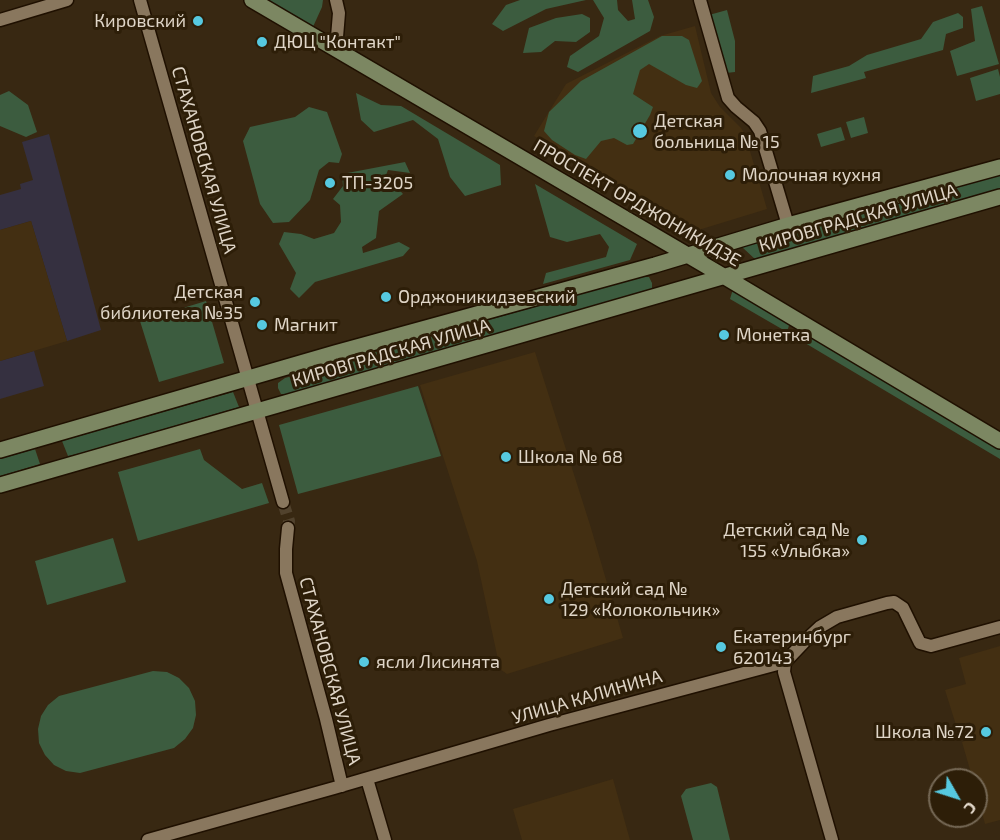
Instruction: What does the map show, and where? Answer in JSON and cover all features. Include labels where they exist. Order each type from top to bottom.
[{"type":"main road","name":"ПРОСПЕКТ ОРДЖОНИКИДЗЕ","points":[[252,0],[1000,441]]},
{"type":"main road","name":"КИРОВГРАДСКАЯ УЛИЦА","points":[[0,450],[788,225],[1000,167]]},
{"type":"main road","name":"КИРОВГРАДСКАЯ УЛИЦА","points":[[0,485],[1000,197]]},
{"type":"street","points":[[0,20],[67,0]]},
{"type":"street","name":"СТАХАНОВСКАЯ УЛИЦА","points":[[140,0],[283,502]]},
{"type":"street","points":[[700,0],[728,98],[754,122],[760,131],[788,225]]},
{"type":"street","points":[[336,49],[339,1]]},
{"type":"street","name":"СТАХАНОВСКАЯ УЛИЦА","points":[[288,528],[286,573],[342,786]]},
{"type":"street","points":[[832,840],[784,672],[785,662],[820,627],[837,617],[887,603],[894,602],[903,608],[920,642],[931,646],[1000,627]]},
{"type":"street","name":"УЛИЦА КАЛИНИНА","points":[[148,840],[549,725],[785,662]]},
{"type":"street","name":"СТАХАНОВСКАЯ УЛИЦА","points":[[367,779],[385,840]]},
{"type":"shaded area","name":"Детская больница № 15","points":[[695,26],[711,93],[720,107],[745,134],[767,209],[692,232],[534,136],[566,84],[660,36]]},
{"type":"shaded area","points":[[49,134],[101,330],[67,341],[31,221],[0,230],[0,195],[21,189],[20,184],[33,180],[22,142]]},
{"type":"shaded area","points":[[31,221],[67,341],[0,361],[0,230]]},
{"type":"shaded area","points":[[34,351],[44,386],[0,399],[0,361]]},
{"type":"shaded area","name":"Школа № 68","points":[[535,352],[623,638],[507,674],[500,669],[477,561],[420,385]]},
{"type":"shaded area","name":"Школа №72","points":[[1000,646],[1000,820],[988,823],[988,768],[970,768],[962,742],[974,738],[970,722],[956,725],[945,690],[966,684],[959,658]]},
{"type":"shaded area","points":[[613,779],[630,840],[522,840],[513,809]]},
{"type":"green space","points":[[267,0],[323,0],[312,29]]},
{"type":"green space","points":[[520,0],[586,0],[546,9],[503,31],[492,24],[506,5]]},
{"type":"green space","points":[[593,0],[617,0],[618,10],[628,21],[635,19],[632,0],[648,0],[654,17],[650,31],[578,72],[567,67],[570,56],[599,36],[604,18]]},
{"type":"green space","points":[[982,6],[999,64],[957,76],[950,51],[975,41],[971,9]]},
{"type":"green space","points":[[727,10],[735,41],[735,72],[726,73],[709,15]]},
{"type":"green space","points":[[958,13],[963,17],[963,28],[946,34],[943,50],[864,72],[866,78],[811,93],[813,76],[849,66],[867,55],[921,39],[933,22]]},
{"type":"green space","points":[[582,14],[590,18],[590,32],[576,42],[555,41],[541,52],[523,53],[529,28],[556,18]]},
{"type":"green space","points":[[662,36],[682,36],[689,40],[702,81],[697,88],[686,85],[649,64],[640,70],[633,94],[653,107],[633,144],[627,145],[614,138],[601,141],[586,159],[575,155],[552,140],[544,131],[549,112],[581,81]]},
{"type":"green space","points":[[998,69],[1000,94],[976,101],[970,78]]},
{"type":"green space","points":[[9,91],[28,105],[37,132],[26,137],[0,126],[0,95]]},
{"type":"green space","points":[[356,93],[381,105],[401,106],[500,165],[501,185],[465,196],[450,177],[438,139],[413,120],[374,132],[361,120]]},
{"type":"green space","points":[[309,107],[327,112],[342,154],[339,163],[329,162],[319,170],[310,200],[289,222],[273,223],[260,204],[243,141],[250,127],[295,117]]},
{"type":"green space","points":[[864,117],[868,133],[851,138],[846,122]]},
{"type":"green space","points":[[841,127],[845,140],[821,147],[817,134]]},
{"type":"green space","points":[[405,162],[410,173],[388,170],[386,175],[403,194],[379,211],[376,238],[362,247],[363,253],[399,242],[410,248],[403,256],[315,282],[299,298],[290,289],[296,273],[279,244],[284,232],[301,234],[314,239],[334,233],[341,222],[340,205],[333,199],[343,186],[342,174]]},
{"type":"green space","points":[[1000,174],[1000,192],[757,261],[742,247]]},
{"type":"green space","points":[[535,184],[637,244],[630,260],[543,284],[546,273],[606,257],[609,247],[600,234],[567,242],[550,237]]},
{"type":"green space","points":[[640,277],[649,277],[652,283],[652,289],[644,294],[291,394],[281,394],[278,388],[278,383],[285,378]]},
{"type":"green space","points":[[733,289],[790,322],[787,332],[730,299]]},
{"type":"green space","points":[[206,301],[224,363],[159,382],[140,321]]},
{"type":"green space","points":[[803,327],[1000,445],[1000,459],[805,343]]},
{"type":"green space","points":[[418,386],[441,456],[298,494],[279,425]]},
{"type":"green space","points":[[233,392],[239,407],[81,453],[68,456],[62,441]]},
{"type":"green space","points":[[35,449],[40,464],[0,476],[0,459]]},
{"type":"green space","points":[[200,449],[204,460],[242,489],[262,483],[269,503],[138,541],[118,472]]},
{"type":"green space","points":[[113,538],[126,582],[47,605],[35,561]]},
{"type":"green space","points":[[153,671],[167,672],[179,678],[189,688],[195,701],[196,715],[193,728],[174,748],[80,773],[66,771],[54,765],[45,755],[39,743],[38,729],[41,716],[48,705],[59,696]]},
{"type":"green space","points":[[711,783],[717,787],[730,840],[693,840],[681,796],[686,789]]},
{"type":"tunnel","points":[[283,502],[289,521],[288,528]]},
{"type":"place","name":"Кировский","points":[[198,21]]},
{"type":"place","name":"ДЮЦ \"Контакт\"","points":[[262,42]]},
{"type":"place","name":"Детская больница № 15","points":[[640,131]]},
{"type":"place","name":"Молочная кухня","points":[[730,175]]},
{"type":"place","name":"ТП-3205","points":[[330,183]]},
{"type":"place","name":"Орджоникидзевский","points":[[386,297]]},
{"type":"place","name":"Детская библиотека №35","points":[[255,302]]},
{"type":"place","name":"Магнит","points":[[262,325]]},
{"type":"place","name":"Монетка","points":[[724,335]]},
{"type":"place","name":"Школа № 68","points":[[506,457]]},
{"type":"place","name":"Детский сад № 155 «Улыбка»","points":[[862,540]]},
{"type":"place","name":"Детский сад № 129 «Колокольчик»","points":[[549,599]]},
{"type":"place","name":"Екатеринбург 620143","points":[[721,647]]},
{"type":"place","name":"ясли Лисинята","points":[[364,662]]},
{"type":"place","name":"Школа №72","points":[[986,732]]}]
